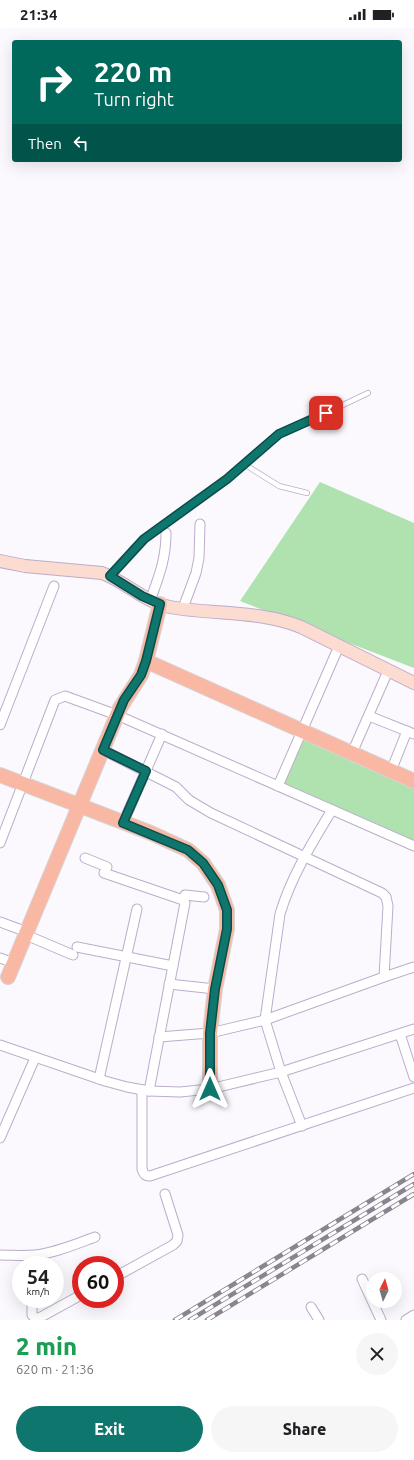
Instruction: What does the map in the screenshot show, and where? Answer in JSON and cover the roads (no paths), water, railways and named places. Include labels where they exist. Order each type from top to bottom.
[{"type":"main road","points":[[8,977],[117,715],[124,700],[137,682],[146,661],[155,602]]},
{"type":"main road","points":[[146,661],[414,781]]},
{"type":"main road","points":[[0,775],[188,850],[203,863],[218,885],[227,910],[227,929],[215,989],[210,1033],[210,1089]]},
{"type":"street","points":[[183,608],[196,573],[199,558],[200,524]]},
{"type":"street","points":[[155,602],[166,550],[166,533]]},
{"type":"street","points":[[0,561],[25,566],[92,572],[110,576],[155,602],[183,608],[282,620],[301,627],[414,683]]},
{"type":"street","points":[[1,719],[54,586]]},
{"type":"street","points":[[278,786],[339,646]]},
{"type":"street","points":[[352,753],[388,671]]},
{"type":"street","points":[[0,843],[56,700],[65,696],[117,715],[162,734],[414,846]]},
{"type":"street","points":[[369,716],[410,733],[391,771]]},
{"type":"street","points":[[123,823],[162,734]]},
{"type":"street","points":[[103,750],[176,787],[189,800],[211,813],[382,893],[386,897],[388,906],[384,977]]},
{"type":"street","points":[[302,1126],[281,1072],[265,1020],[280,914],[304,856],[332,810]]},
{"type":"street","points":[[85,858],[105,870],[183,900]]},
{"type":"street","points":[[183,900],[185,896],[204,898]]},
{"type":"street","points":[[183,900],[185,907],[159,1037],[146,1090],[142,1169],[146,1176],[150,1176],[414,1088]]},
{"type":"street","points":[[99,1079],[137,909]]},
{"type":"street","points":[[0,922],[26,934],[75,951],[126,957],[173,966]]},
{"type":"street","points":[[0,958],[14,963]]},
{"type":"street","points":[[159,1037],[210,1033],[265,1020],[414,967]]},
{"type":"street","points":[[170,984],[215,989]]},
{"type":"street","points":[[0,1045],[35,1058],[127,1087],[146,1090],[180,1092],[210,1089],[281,1072],[414,1029]]},
{"type":"street","points":[[400,1034],[414,1077]]},
{"type":"street","points":[[0,1138],[35,1058]]},
{"type":"street","points":[[124,1272],[178,1241],[178,1235],[165,1194]]},
{"type":"street","points":[[43,1256],[95,1237]]},
{"type":"street","points":[[0,1254],[12,1256]]},
{"type":"street","points":[[362,1279],[381,1320]]},
{"type":"street","points":[[311,1307],[319,1320]]},
{"type":"street","points":[[32,1308],[32,1315],[36,1318],[39,1318],[58,1308]]},
{"type":"street","points":[[406,1320],[414,1315]]},
{"type":"lane","points":[[110,576],[144,539],[227,479],[279,434],[298,427],[368,393]]},
{"type":"lane","points":[[244,464],[278,486],[307,493]]},
{"type":"railway","points":[[175,1320],[414,1174]]},
{"type":"railway","points":[[190,1320],[414,1184]]},
{"type":"railway","points":[[207,1320],[414,1194]]}]
